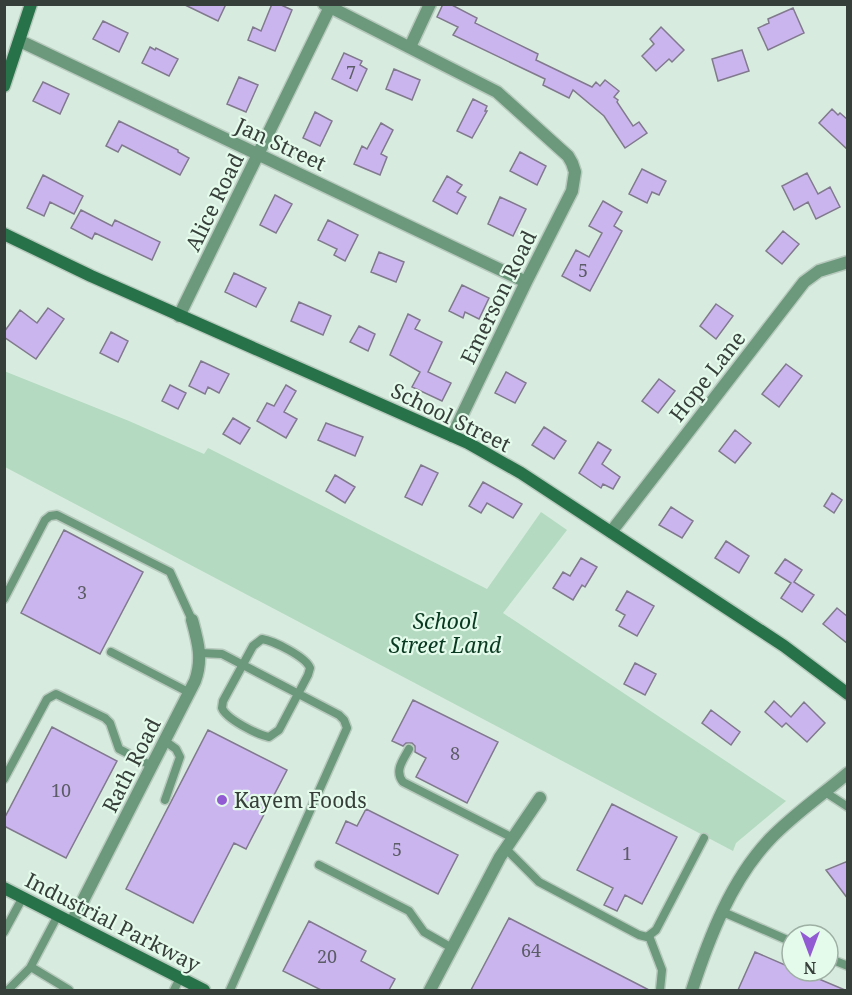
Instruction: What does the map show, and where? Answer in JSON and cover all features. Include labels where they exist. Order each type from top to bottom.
[{"type":"street","points":[[4,86],[31,4]]},
{"type":"street","points":[[327,6],[410,47],[430,4]]},
{"type":"street","name":"Alice Road","points":[[179,316],[259,156],[327,6]]},
{"type":"street","name":"Jan Street","points":[[20,41],[526,282]]},
{"type":"street","name":"Emerson Road","points":[[410,47],[502,96],[568,156],[575,175],[570,197],[526,282],[452,436]]},
{"type":"street","name":"School Street","points":[[4,234],[65,265],[452,436],[521,473],[784,646],[848,694]]},
{"type":"street","name":"Hope Lane","points":[[611,532],[804,282],[819,271],[848,262]]},
{"type":"street","name":"Rath Road","points":[[72,922],[190,693],[198,672],[200,653],[192,620]]},
{"type":"street","points":[[694,990],[723,912],[750,864],[770,839],[848,773]]},
{"type":"street","points":[[430,990],[509,843],[540,798]]},
{"type":"street","name":"Industrial Parkway","points":[[4,888],[204,990]]},
{"type":"lane","points":[[4,598],[45,520],[51,515],[58,515],[170,572],[192,620]]},
{"type":"lane","points":[[262,639],[308,663],[310,670],[298,694],[276,734],[267,737],[226,716],[222,708],[223,701],[254,644],[262,639]]},
{"type":"lane","points":[[111,652],[190,693]]},
{"type":"lane","points":[[200,653],[220,653],[243,664],[340,716],[346,723],[346,730],[231,990]]},
{"type":"lane","points":[[4,779],[47,699],[56,694],[105,718],[110,723],[118,749],[152,766]]},
{"type":"lane","points":[[165,741],[176,749],[180,757],[165,800]]},
{"type":"lane","points":[[409,749],[398,772],[403,782],[509,843],[539,882],[639,935],[649,936],[655,932],[704,838]]},
{"type":"lane","points":[[825,792],[848,807]]},
{"type":"lane","points":[[319,865],[406,910],[424,932],[452,948]]},
{"type":"lane","points":[[4,932],[23,897]]},
{"type":"lane","points":[[723,912],[780,937]]},
{"type":"lane","points":[[8,990],[31,967],[58,915]]},
{"type":"lane","points":[[649,936],[662,970],[660,990]]},
{"type":"lane","points":[[31,967],[69,990]]},
{"type":"lane","points":[[174,990],[180,978]]},
{"type":"green space","name":"School Street Land","points":[[4,371],[204,454],[208,448],[487,589],[541,512],[567,530],[503,613],[786,801],[736,843],[733,851],[5,467]]},
{"type":"building","points":[[183,4],[226,4],[218,21]]},
{"type":"building","points":[[272,4],[279,4],[292,10],[275,51],[248,40],[253,27],[261,31]]},
{"type":"building","points":[[443,4],[450,4],[477,18],[475,23],[538,54],[536,60],[592,87],[596,82],[600,86],[605,80],[619,91],[614,97],[633,126],[639,122],[647,133],[625,148],[604,116],[573,90],[569,98],[543,85],[545,79],[453,35],[458,27],[437,17]]},
{"type":"building","points":[[793,8],[804,33],[768,50],[758,28],[769,23],[768,19]]},
{"type":"building","points":[[103,21],[128,33],[119,52],[93,39]]},
{"type":"building","points":[[661,27],[684,50],[672,62],[669,59],[656,71],[642,56],[654,44],[650,39]]},
{"type":"building","points":[[150,47],[178,59],[169,76],[142,63]]},
{"type":"building","points":[[742,50],[749,71],[718,81],[712,59]]},
{"type":"building","points":[[344,53],[362,61],[360,65],[367,69],[357,91],[332,79]]},
{"type":"building","points":[[394,69],[420,80],[412,100],[386,89]]},
{"type":"building","points":[[239,77],[258,85],[246,112],[227,104]]},
{"type":"building","points":[[43,82],[69,94],[60,114],[33,101]]},
{"type":"building","points":[[473,99],[487,106],[485,111],[487,111],[472,138],[457,131]]},
{"type":"building","points":[[832,109],[848,120],[848,150],[819,123]]},
{"type":"building","points":[[315,112],[332,121],[320,146],[303,138]]},
{"type":"building","points":[[119,121],[178,150],[189,158],[180,175],[122,145],[118,152],[106,146]]},
{"type":"building","points":[[381,123],[393,130],[381,154],[387,157],[380,175],[354,164],[362,146],[367,149]]},
{"type":"building","points":[[520,152],[546,166],[537,185],[510,171]]},
{"type":"building","points":[[642,169],[666,181],[659,195],[652,192],[647,203],[629,194]]},
{"type":"building","points":[[807,173],[818,194],[830,187],[840,207],[816,219],[808,202],[794,210],[782,186]]},
{"type":"building","points":[[43,175],[83,196],[74,214],[50,202],[44,216],[27,208]]},
{"type":"building","points":[[447,176],[462,185],[457,192],[466,197],[457,214],[433,201]]},
{"type":"building","points":[[275,195],[292,204],[276,233],[260,225]]},
{"type":"building","points":[[500,197],[526,209],[513,236],[488,224]]},
{"type":"building","points":[[603,201],[622,212],[614,226],[622,231],[590,291],[562,276],[576,250],[589,257],[602,233],[589,226]]},
{"type":"building","points":[[81,210],[112,226],[115,220],[160,242],[152,260],[95,233],[92,239],[71,228]]},
{"type":"building","points":[[328,220],[358,235],[345,261],[334,255],[337,249],[318,240]]},
{"type":"building","points":[[783,231],[799,244],[782,264],[766,251]]},
{"type":"building","points":[[379,252],[404,262],[396,282],[371,272]]},
{"type":"building","points":[[234,273],[266,288],[256,307],[225,292]]},
{"type":"building","points":[[462,285],[489,298],[479,319],[465,312],[463,318],[449,311]]},
{"type":"building","points":[[299,302],[331,316],[323,335],[291,321]]},
{"type":"building","points":[[716,304],[733,316],[716,339],[700,326]]},
{"type":"building","points":[[48,308],[64,319],[36,359],[4,337],[4,332],[20,310],[37,323]]},
{"type":"building","points":[[408,314],[420,320],[415,329],[442,342],[428,372],[451,383],[442,401],[412,387],[420,372],[390,355]]},
{"type":"building","points":[[359,326],[375,334],[368,351],[350,342]]},
{"type":"building","points":[[111,332],[128,341],[118,362],[100,353]]},
{"type":"building","points":[[201,361],[229,374],[219,393],[208,387],[205,394],[189,386]]},
{"type":"building","points":[[786,364],[802,376],[779,407],[762,394]]},
{"type":"building","points":[[506,372],[526,383],[515,403],[495,393]]},
{"type":"building","points":[[659,379],[675,391],[658,413],[642,401]]},
{"type":"building","points":[[170,385],[186,393],[178,409],[162,401]]},
{"type":"building","points":[[286,385],[296,391],[284,412],[297,419],[286,438],[257,421],[267,403],[274,406]]},
{"type":"building","points":[[233,418],[250,428],[240,444],[223,434]]},
{"type":"building","points":[[326,423],[363,437],[355,456],[318,440]]},
{"type":"building","points":[[544,427],[566,441],[554,459],[532,445]]},
{"type":"building","points":[[735,430],[751,443],[735,463],[719,451]]},
{"type":"building","points":[[598,442],[611,450],[602,464],[620,477],[613,489],[603,484],[601,488],[579,473]]},
{"type":"building","points":[[421,465],[438,473],[422,505],[405,497]]},
{"type":"building","points":[[335,475],[355,487],[345,503],[326,491]]},
{"type":"building","points":[[483,482],[522,504],[513,518],[487,503],[481,513],[469,506]]},
{"type":"building","points":[[832,493],[842,500],[834,513],[824,506]]},
{"type":"building","points":[[671,507],[693,521],[682,538],[659,525]]},
{"type":"building","points":[[64,530],[143,572],[100,654],[21,613]]},
{"type":"building","points":[[726,541],[749,556],[739,573],[715,558]]},
{"type":"building","points":[[581,558],[597,567],[585,587],[582,585],[573,600],[553,588],[563,572],[570,576]]},
{"type":"building","points":[[785,559],[802,570],[794,582],[814,595],[802,612],[781,598],[791,583],[775,573]]},
{"type":"building","points":[[627,591],[654,606],[637,636],[619,626],[625,615],[616,610]]},
{"type":"building","points":[[837,608],[848,617],[848,644],[823,624]]},
{"type":"building","points":[[635,663],[656,674],[645,695],[624,684]]},
{"type":"building","points":[[413,700],[498,742],[467,803],[416,777],[426,758],[415,752],[415,746],[412,743],[406,743],[403,746],[392,741]]},
{"type":"building","points":[[774,701],[791,717],[804,702],[825,723],[807,742],[786,723],[782,727],[765,712]]},
{"type":"building","points":[[711,710],[740,732],[731,745],[702,723]]},
{"type":"building","points":[[52,727],[117,761],[66,858],[4,826],[4,819]]},
{"type":"building","name":"Kayem Foods","points":[[208,730],[287,770],[246,849],[234,843],[193,923],[126,889]]},
{"type":"building","points":[[612,804],[677,837],[642,904],[625,895],[617,911],[604,905],[613,888],[577,870]]},
{"type":"building","points":[[366,809],[458,855],[438,894],[336,843],[346,821],[357,826]]},
{"type":"building","points":[[848,861],[848,899],[826,870]]},
{"type":"building","points":[[509,918],[649,990],[471,990]]},
{"type":"building","points":[[309,921],[366,951],[361,961],[395,979],[389,990],[321,990],[283,971]]},
{"type":"building","points":[[755,952],[780,963],[780,983],[828,983],[845,990],[738,990]]},
{"type":"place","name":"Kayem Foods","points":[[222,800]]}]
